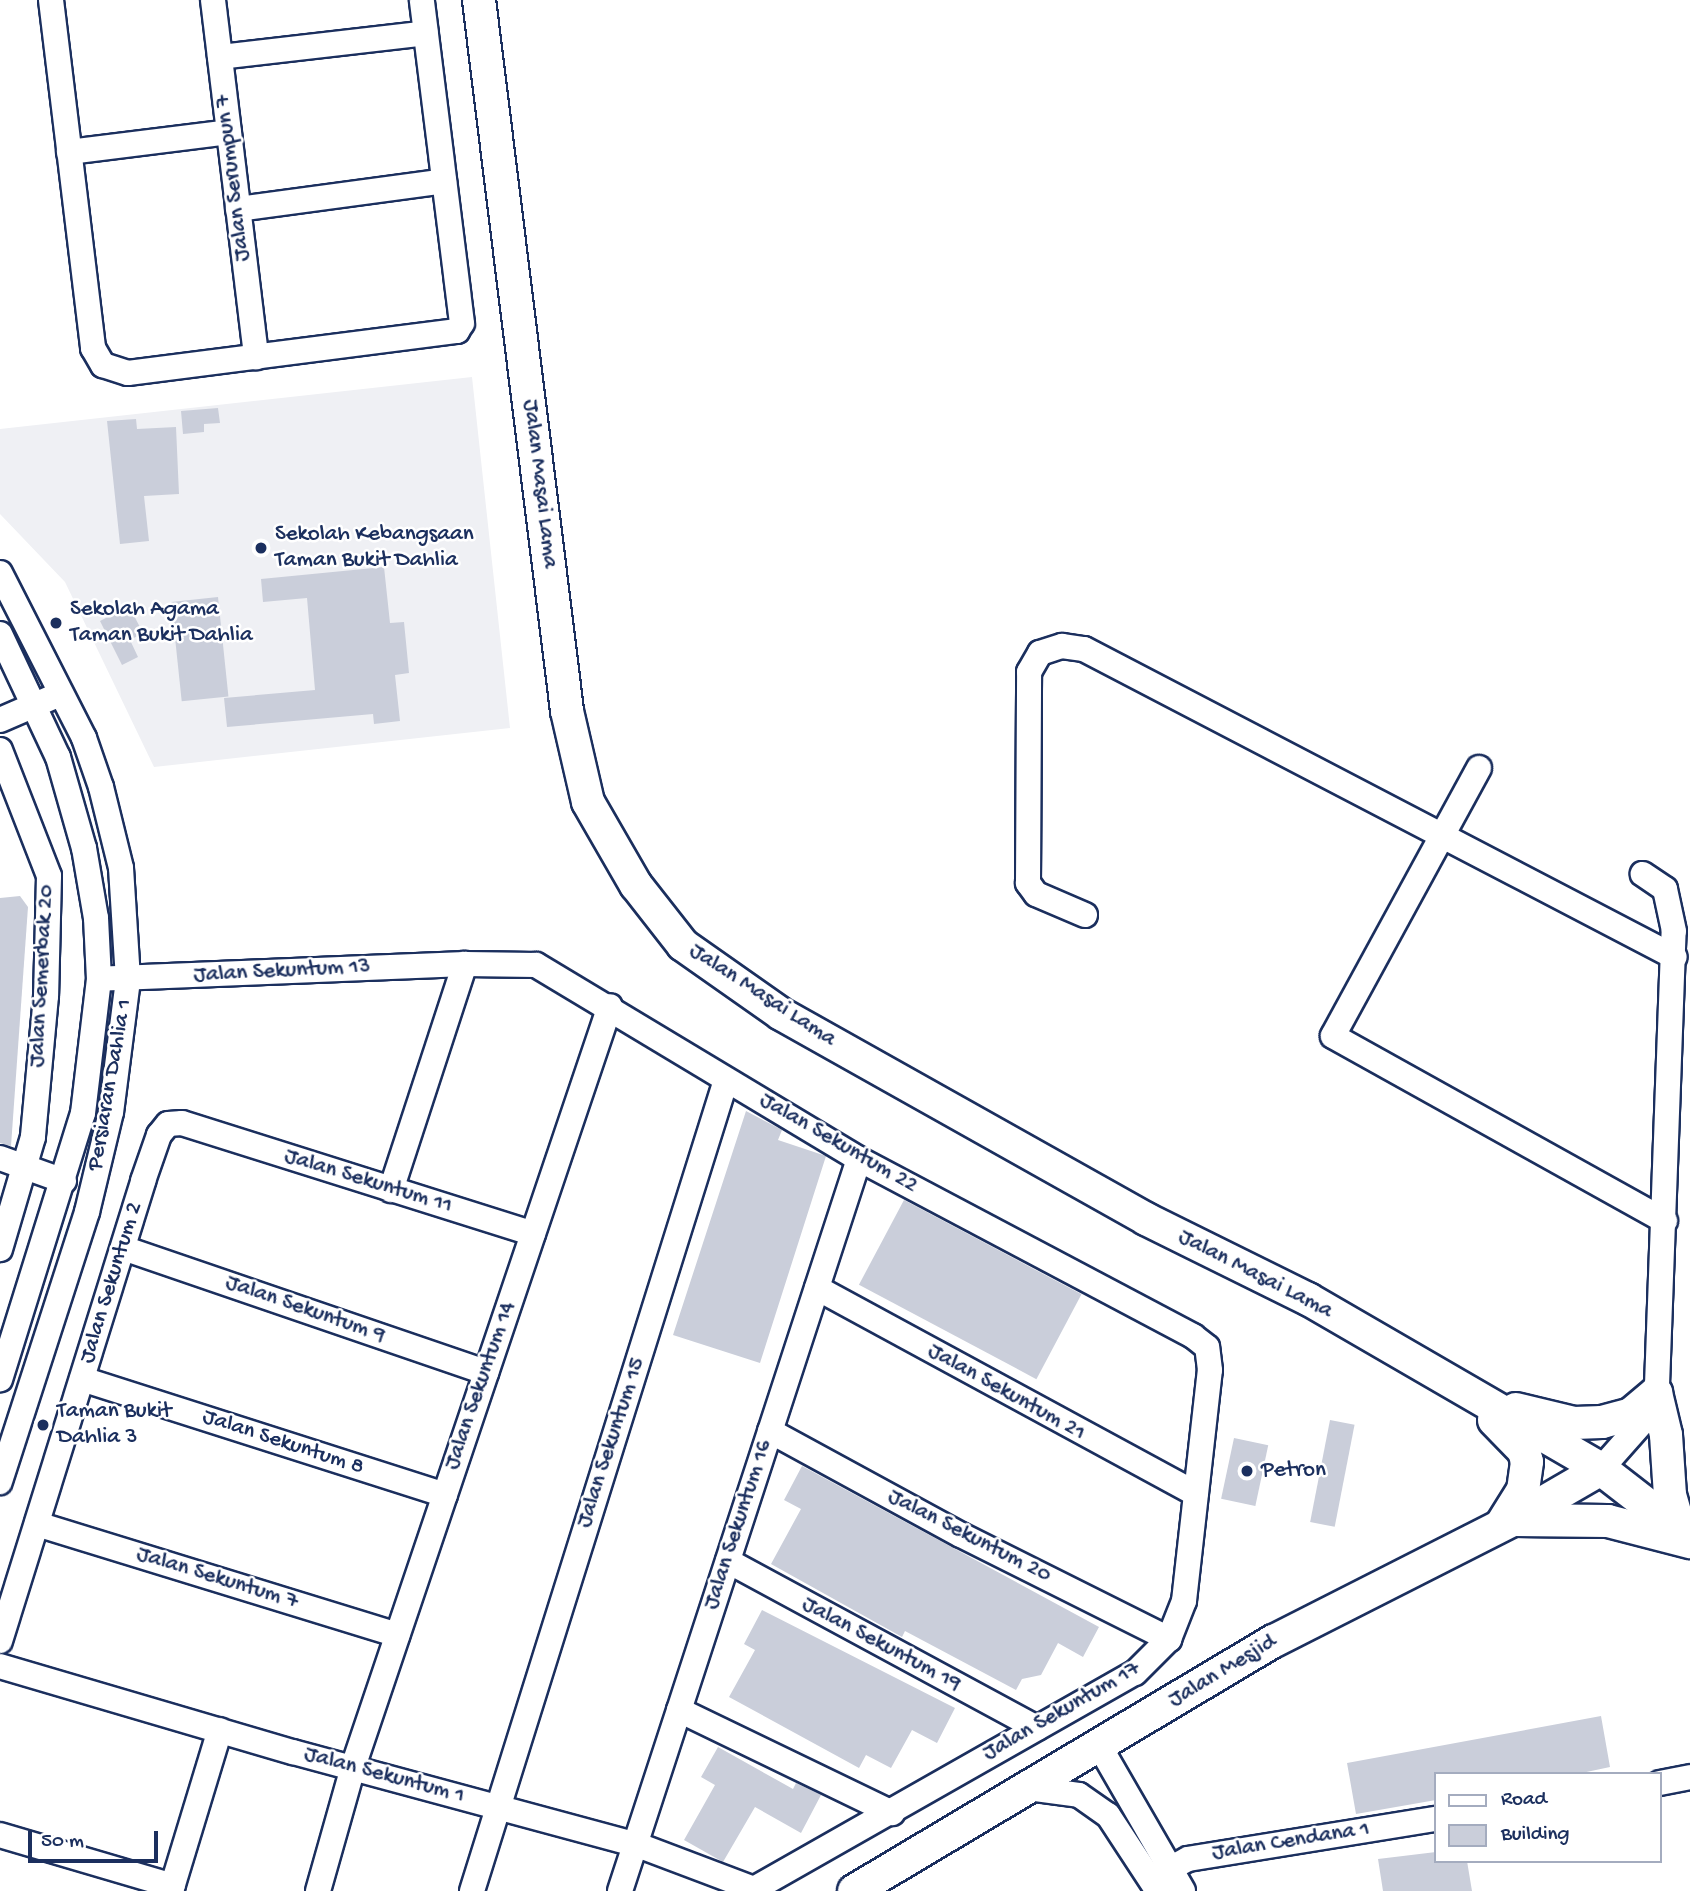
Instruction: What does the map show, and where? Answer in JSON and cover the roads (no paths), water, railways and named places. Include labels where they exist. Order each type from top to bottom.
[{"type":"main road","name":"Jalan Masai Lama","points":[[479,0],[568,711],[588,802],[636,885],[683,945],[781,1014],[1146,1219],[1308,1299],[1450,1384],[1601,1469],[1687,1536]]},
{"type":"main road","points":[[1450,1384],[1524,1451],[1528,1478],[1507,1524],[1608,1521],[1687,1536]]},
{"type":"main road","points":[[1480,1401],[1588,1423],[1631,1414],[1656,1393],[1666,1435],[1670,1494],[1687,1536]]},
{"type":"main road","name":"Jalan Mesjid","points":[[854,1891],[1297,1628],[1507,1524],[1601,1469]]},
{"type":"street","points":[[51,0],[93,348],[103,365],[128,373],[457,331],[462,323],[422,0]]},
{"type":"street","name":"Jalan Serumpun 7","points":[[213,0],[256,356]]},
{"type":"street","points":[[220,57],[426,33]]},
{"type":"street","points":[[69,152],[229,132]]},
{"type":"street","points":[[238,209],[444,181]]},
{"type":"street","name":"Persiaran Dahlia 1","points":[[0,573],[63,693],[101,787],[121,868],[128,980],[111,1112],[87,1212],[0,1482]]},
{"type":"street","name":"Persiaran Dahlia 1","points":[[0,634],[58,757],[84,848],[96,918],[99,979],[83,1113],[64,1181],[0,1379]]},
{"type":"street","points":[[1084,915],[1036,894],[1028,883],[1029,672],[1040,653],[1053,647],[1084,649],[1441,832],[1675,957]]},
{"type":"street","points":[[0,720],[63,693]]},
{"type":"street","name":"Jalan Semerbak 20","points":[[0,750],[48,876],[46,996],[27,1167],[0,1249]]},
{"type":"street","points":[[1479,768],[1441,832],[1333,1036],[1665,1221]]},
{"type":"street","points":[[1601,1469],[1647,1418],[1656,1393],[1675,957],[1665,889],[1643,874]]},
{"type":"street","points":[[391,1190],[465,964]]},
{"type":"street","name":"Jalan Sekuntum 13","points":[[99,979],[128,980],[465,964]]},
{"type":"street","name":"Jalan Sekuntum 22","points":[[465,964],[536,965],[610,1006],[726,1080],[859,1159],[1208,1348]]},
{"type":"street","name":"Jalan Sekuntum 14","points":[[318,1891],[353,1767],[610,1006]]},
{"type":"street","name":"Jalan Sekuntum 15","points":[[472,1891],[496,1805],[726,1080]]},
{"type":"street","name":"Jalan Sekuntum 2","points":[[0,1641],[162,1128],[174,1122],[204,1131]]},
{"type":"street","name":"Jalan Sekuntum 11","points":[[204,1131],[533,1234]]},
{"type":"street","points":[[0,1158],[64,1181]]},
{"type":"street","name":"Jalan Sekuntum 16","points":[[620,1891],[859,1159]]},
{"type":"street","name":"Jalan Sekuntum 9","points":[[123,1248],[486,1372]]},
{"type":"street","name":"Jalan Sekuntum 21","points":[[817,1288],[1196,1494]]},
{"type":"street","name":"Jalan Sekuntum 17","points":[[766,1885],[1135,1674],[1169,1639],[1184,1601],[1210,1370],[1208,1348]]},
{"type":"street","name":"Jalan Sekuntum 8","points":[[82,1379],[445,1495]]},
{"type":"street","name":"Jalan Sekuntum 20","points":[[770,1432],[961,1535],[1169,1639]]},
{"type":"street","name":"Jalan Sekuntum 7","points":[[37,1524],[397,1635]]},
{"type":"street","name":"Jalan Sekuntum 19","points":[[727,1561],[1037,1728]]},
{"type":"street","name":"Jalan Sekuntum 1","points":[[0,1666],[220,1730],[635,1844],[741,1887],[766,1885]]},
{"type":"street","points":[[679,1710],[892,1813]]},
{"type":"street","points":[[0,1835],[172,1888],[220,1730]]},
{"type":"street","points":[[1100,1747],[1159,1879]]},
{"type":"street","points":[[1662,1783],[1690,1777]]},
{"type":"street","points":[[1028,1788],[1079,1795],[1108,1815],[1159,1879],[1183,1891]]},
{"type":"street","name":"Jalan Cendana 1","points":[[1159,1879],[1188,1859],[1434,1819]]},
{"type":"place","name":"Sekolah Kebangsaan Taman Bukit Dahlia","points":[[261,548]]},
{"type":"place","name":"Sekolah Agama Taman Bukit Dahlia","points":[[56,623]]},
{"type":"place","name":"Taman Bukit Dahlia 3","points":[[43,1425]]},
{"type":"place","name":"Petron","points":[[1247,1471]]}]
